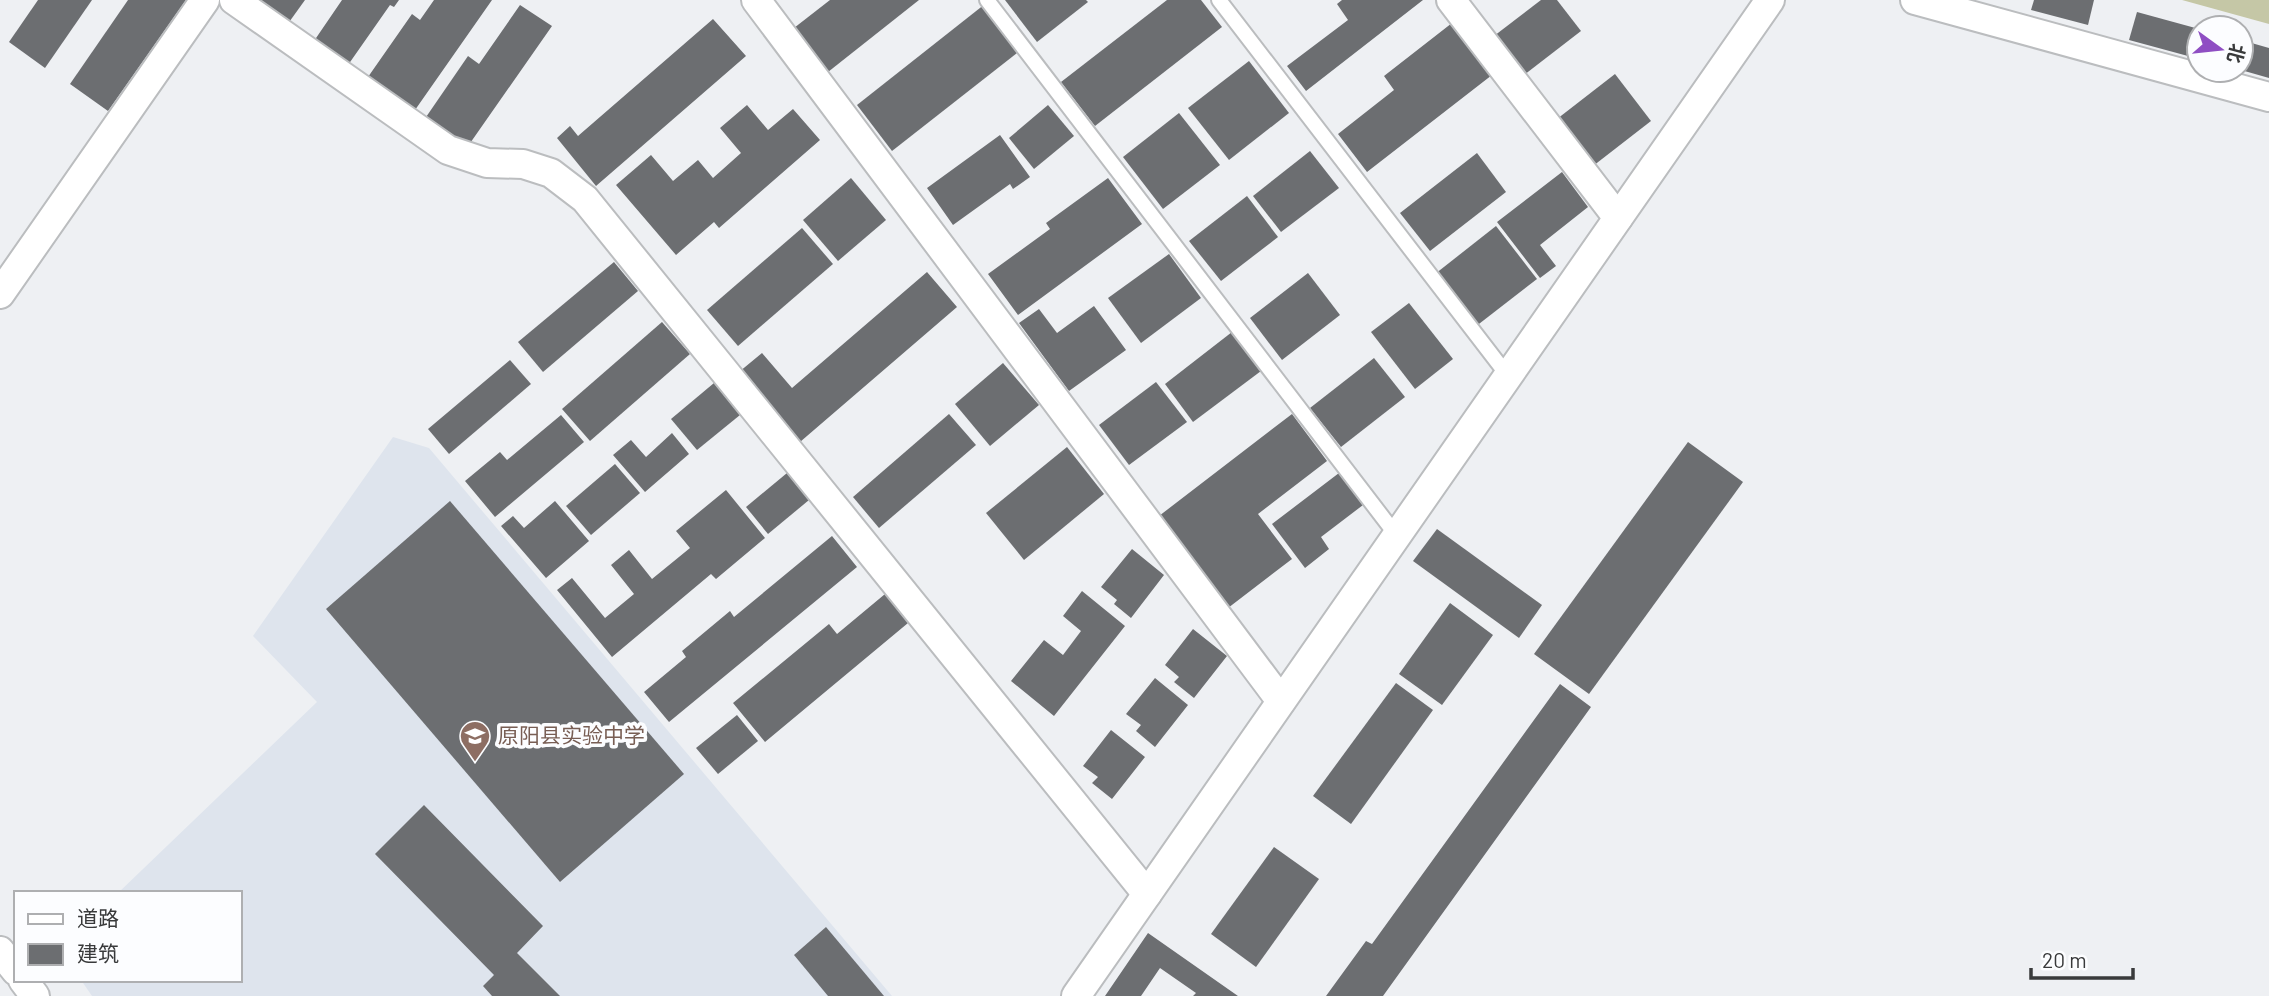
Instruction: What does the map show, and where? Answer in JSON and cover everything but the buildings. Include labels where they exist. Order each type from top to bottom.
[{"type":"street","points":[[0,294],[205,0]]},
{"type":"street","points":[[234,0],[448,150],[487,163],[523,164],[551,173],[585,199],[1147,894]]},
{"type":"street","points":[[756,0],[1281,701]]},
{"type":"street","points":[[1451,0],[1618,218]]},
{"type":"street","points":[[1076,996],[1770,0]]},
{"type":"street","points":[[1915,0],[2269,97]]},
{"type":"street","points":[[0,951],[14,968]]},
{"type":"lane","points":[[987,0],[1397,536]]},
{"type":"lane","points":[[1219,0],[1508,376]]},
{"type":"shaded area","name":"原阳县实验中学","points":[[393,437],[429,448],[892,996],[92,996],[82,982],[242,982],[242,891],[120,891],[317,702],[253,636]]},
{"type":"green space","points":[[2182,0],[2269,0],[2269,24],[2255,20],[2255,14],[2233,14]]},
{"type":"place","name":"原阳县实验中学","points":[[475,763]]}]
